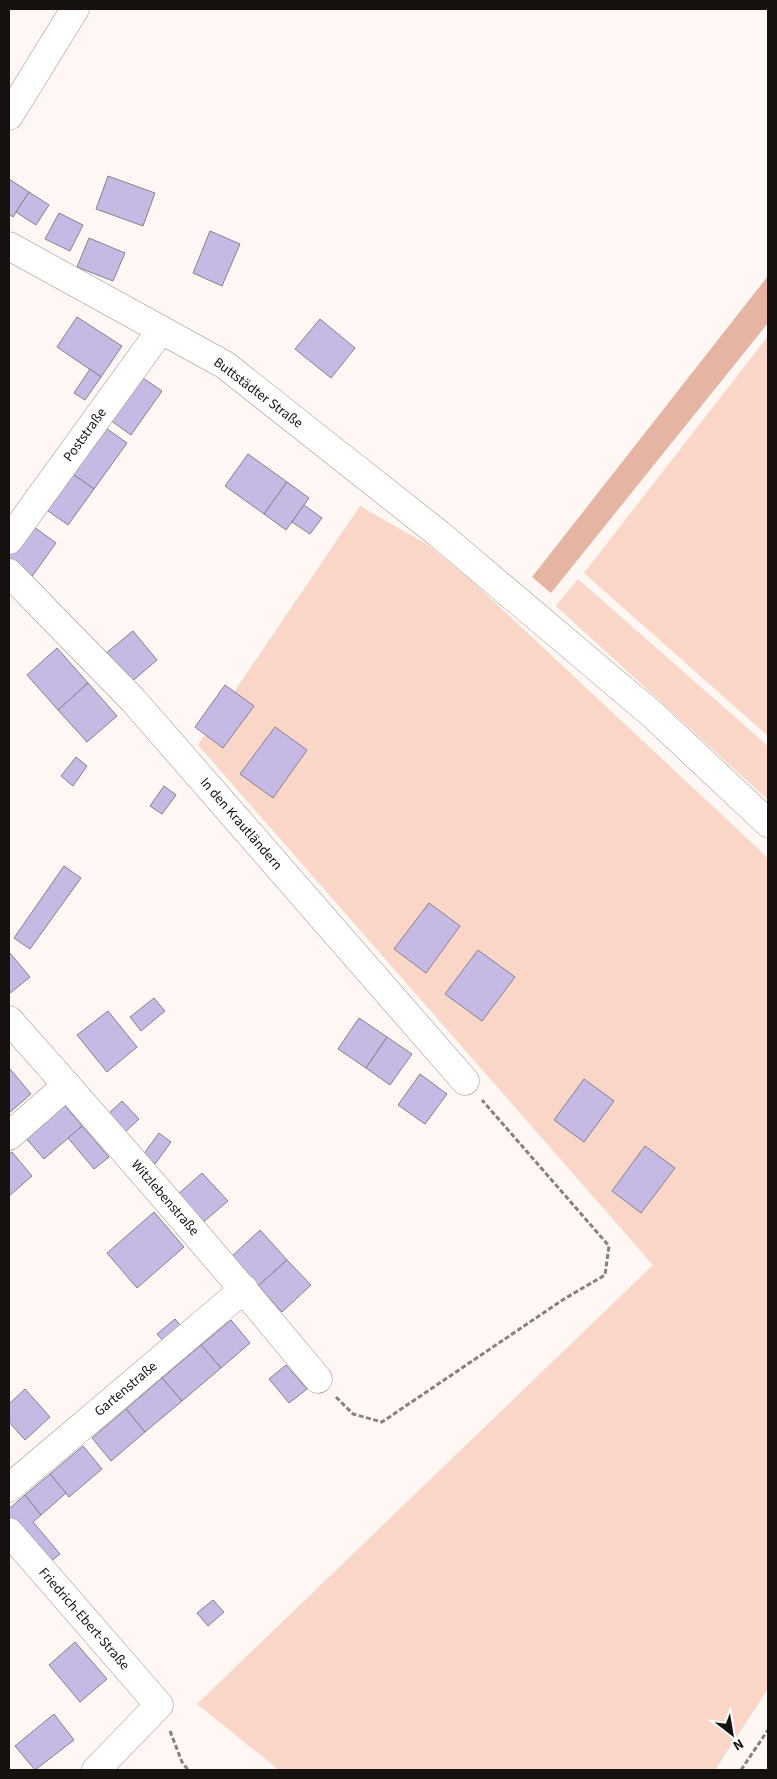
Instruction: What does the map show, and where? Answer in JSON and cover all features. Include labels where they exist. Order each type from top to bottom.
[{"type":"street","points":[[9,116],[75,9]]},
{"type":"street","name":"Buttstädter Straße","points":[[9,246],[225,365],[439,534],[653,715],[768,823]]},
{"type":"street","name":"Poststraße","points":[[9,540],[161,330]]},
{"type":"street","name":"In den Krautländern","points":[[9,574],[133,700],[465,1081]]},
{"type":"street","name":"Witzlebenstraße","points":[[9,1020],[244,1289],[318,1379]]},
{"type":"street","points":[[9,1136],[68,1086]]},
{"type":"street","name":"Gartenstraße","points":[[9,1488],[244,1289]]},
{"type":"street","name":"Friedrich-Ebert-Straße","points":[[9,1532],[159,1705]]},
{"type":"street","points":[[96,1770],[159,1705]]},
{"type":"path","points":[[318,1379],[353,1414],[382,1422],[564,1299],[605,1275],[608,1246],[465,1081]]},
{"type":"path","points":[[159,1705],[182,1762],[188,1770]]},
{"type":"path","points":[[741,1770],[768,1730]]},
{"type":"shaded area","points":[[768,276],[768,323],[551,593],[532,577]]},
{"type":"shaded area","points":[[768,336],[768,736],[584,573]]},
{"type":"shaded area","points":[[360,506],[428,545],[471,580],[768,858],[768,1689],[715,1770],[279,1770],[197,1704],[653,1265],[198,745]]},
{"type":"shaded area","points":[[578,579],[768,746],[768,800],[556,606]]},
{"type":"building","points":[[108,176],[155,193],[143,226],[96,209]]},
{"type":"building","points":[[9,179],[29,192],[13,217],[9,214]]},
{"type":"building","points":[[29,192],[49,205],[36,225],[16,212]]},
{"type":"building","points":[[59,213],[83,225],[70,251],[45,239]]},
{"type":"building","points":[[210,231],[240,244],[222,286],[193,273]]},
{"type":"building","points":[[89,238],[125,253],[113,281],[77,267]]},
{"type":"building","points":[[77,317],[122,346],[101,377],[57,347]]},
{"type":"building","points":[[320,319],[355,348],[331,378],[295,349]]},
{"type":"building","points":[[90,369],[101,377],[85,400],[74,393]]},
{"type":"building","points":[[137,374],[162,391],[131,435],[106,417]]},
{"type":"building","points":[[100,424],[127,443],[94,489],[67,470]]},
{"type":"building","points":[[248,454],[287,482],[264,514],[225,486]]},
{"type":"building","points":[[67,470],[94,489],[68,525],[41,506]]},
{"type":"building","points":[[287,482],[309,498],[286,530],[264,514]]},
{"type":"building","points":[[304,505],[322,518],[310,534],[292,522]]},
{"type":"building","points":[[30,524],[56,543],[28,582],[9,568],[9,553]]},
{"type":"building","points":[[133,631],[157,660],[129,684],[105,654]]},
{"type":"building","points":[[57,648],[88,683],[58,710],[27,675]]},
{"type":"building","points":[[88,683],[117,716],[87,742],[58,710]]},
{"type":"building","points":[[225,685],[254,706],[223,748],[195,727]]},
{"type":"building","points":[[275,727],[307,750],[273,798],[240,774]]},
{"type":"building","points":[[76,757],[87,766],[73,786],[61,776]]},
{"type":"building","points":[[164,786],[176,795],[162,814],[150,806]]},
{"type":"building","points":[[64,866],[81,878],[30,949],[14,938]]},
{"type":"building","points":[[429,903],[460,926],[426,973],[394,949]]},
{"type":"building","points":[[478,950],[515,977],[482,1021],[445,994]]},
{"type":"building","points":[[9,952],[30,977],[9,994]]},
{"type":"building","points":[[154,998],[165,1011],[141,1031],[130,1017]]},
{"type":"building","points":[[108,1011],[137,1047],[107,1072],[77,1035]]},
{"type":"building","points":[[359,1018],[387,1037],[366,1068],[338,1049]]},
{"type":"building","points":[[387,1037],[412,1054],[390,1085],[366,1068]]},
{"type":"building","points":[[10,1069],[31,1094],[9,1113],[9,1071]]},
{"type":"building","points":[[420,1074],[447,1094],[425,1124],[398,1105]]},
{"type":"building","points":[[584,1079],[614,1101],[584,1142],[554,1120]]},
{"type":"building","points":[[122,1101],[139,1119],[122,1135],[106,1116]]},
{"type":"building","points":[[63,1103],[82,1126],[44,1159],[24,1136]]},
{"type":"building","points":[[82,1126],[109,1157],[94,1169],[68,1138]]},
{"type":"building","points":[[159,1133],[171,1142],[155,1164],[143,1155]]},
{"type":"building","points":[[645,1146],[675,1168],[641,1213],[612,1191]]},
{"type":"building","points":[[12,1152],[32,1176],[9,1196],[9,1154]]},
{"type":"building","points":[[202,1173],[228,1201],[201,1224],[176,1196]]},
{"type":"building","points":[[154,1212],[184,1247],[137,1288],[107,1253]]},
{"type":"building","points":[[260,1230],[287,1260],[258,1286],[231,1257]]},
{"type":"building","points":[[287,1260],[311,1285],[282,1312],[258,1286]]},
{"type":"building","points":[[175,1319],[184,1330],[167,1345],[157,1334]]},
{"type":"building","points":[[231,1320],[250,1343],[221,1368],[201,1345]]},
{"type":"building","points":[[201,1345],[221,1368],[182,1401],[162,1378]]},
{"type":"building","points":[[286,1365],[307,1389],[289,1403],[269,1379]]},
{"type":"building","points":[[162,1378],[182,1401],[145,1432],[126,1409]]},
{"type":"building","points":[[25,1389],[50,1417],[25,1440],[9,1422],[9,1404]]},
{"type":"building","points":[[126,1409],[145,1432],[111,1461],[92,1438]]},
{"type":"building","points":[[83,1446],[102,1469],[69,1497],[50,1474]]},
{"type":"building","points":[[50,1474],[66,1493],[41,1515],[25,1495]]},
{"type":"building","points":[[25,1495],[41,1515],[33,1522],[60,1554],[49,1563],[9,1517],[9,1509]]},
{"type":"building","points":[[213,1600],[224,1612],[208,1626],[197,1613]]},
{"type":"building","points":[[75,1642],[107,1679],[80,1702],[49,1665]]},
{"type":"building","points":[[54,1714],[74,1740],[35,1770],[15,1746]]}]
